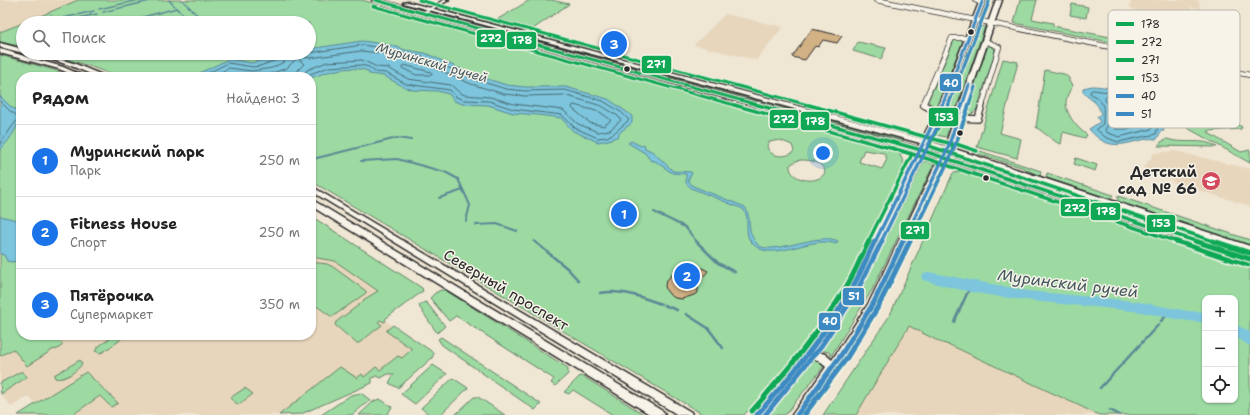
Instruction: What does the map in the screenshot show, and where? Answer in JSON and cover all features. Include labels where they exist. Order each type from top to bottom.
[{"type":"main road","points":[[375,0],[426,10]]},
{"type":"main road","points":[[396,0],[426,10],[923,146],[948,148],[1250,249]]},
{"type":"main road","points":[[797,415],[848,346],[874,302],[948,148],[999,0]]},
{"type":"main road","points":[[757,415],[807,355],[851,290],[939,113],[983,1]]},
{"type":"main road","points":[[0,45],[16,48]]},
{"type":"main road","points":[[0,51],[16,55]]},
{"type":"main road","points":[[32,60],[71,72]]},
{"type":"main road","points":[[57,60],[91,72]]},
{"type":"main road","points":[[923,146],[944,157],[1250,259]]},
{"type":"main road","name":"Северный проспект","points":[[316,191],[687,415]]},
{"type":"main road","name":"Северный проспект","points":[[316,205],[660,415]]},
{"type":"main road","points":[[807,355],[814,354],[822,357],[829,362],[832,368]]},
{"type":"street","points":[[426,10],[441,0]]},
{"type":"street","points":[[426,10],[447,0]]},
{"type":"street","points":[[876,0],[1108,46]]},
{"type":"street","points":[[975,0],[983,1]]},
{"type":"street","points":[[939,113],[923,105],[952,38],[968,38]]},
{"type":"street","points":[[958,118],[978,119],[999,47],[985,41]]},
{"type":"street","points":[[1240,73],[1250,75]]},
{"type":"shaded area","points":[[0,0],[79,0],[40,16],[16,16],[16,26],[0,32]]},
{"type":"shaded area","points":[[1131,0],[1196,0],[1199,1],[1200,9],[1191,7],[1191,10],[1135,10],[1130,7]]},
{"type":"shaded area","points":[[725,14],[783,27],[756,60],[694,45]]},
{"type":"shaded area","name":"Детский сад № 66","points":[[1175,151],[1250,169],[1250,206],[1175,183],[1168,178],[1143,169],[1154,153]]},
{"type":"shaded area","points":[[316,236],[411,299],[384,320],[429,349],[284,415],[21,415],[36,405],[29,396],[11,407],[0,393],[0,348],[16,339],[316,340]]},
{"type":"shaded area","points":[[909,326],[925,333],[1099,415],[856,415]]},
{"type":"green space","points":[[78,0],[362,0],[887,145],[898,150],[905,166],[892,190],[890,199],[849,279],[821,324],[794,360],[744,415],[704,415],[316,184],[316,72],[105,72],[70,60],[316,60],[316,16],[40,16]],"holes":[[[780,140],[792,145],[794,151],[785,156],[777,156],[768,150],[767,146],[769,142]],[[864,150],[884,153],[887,159],[882,169],[859,162]],[[801,160],[816,162],[822,166],[825,172],[817,179],[805,180],[799,178],[794,175],[790,165]]]},
{"type":"green space","points":[[530,0],[551,0],[569,4],[533,29],[498,19]]},
{"type":"green space","points":[[1020,0],[1037,0],[1032,19],[1053,23],[1053,26],[1108,37],[1108,42],[1014,23]]},
{"type":"green space","points":[[1072,4],[1088,7],[1086,18],[1070,15]]},
{"type":"green space","points":[[448,8],[569,40],[566,42],[568,43],[571,40],[596,47],[590,49],[443,10]]},
{"type":"green space","points":[[439,13],[622,63],[620,64],[437,14]]},
{"type":"green space","points":[[16,26],[16,45],[0,42],[0,32]]},
{"type":"green space","points":[[977,26],[985,27],[946,137],[936,135]]},
{"type":"green space","points":[[954,40],[963,41],[936,107],[934,108],[928,101]]},
{"type":"green space","points":[[858,42],[886,48],[881,59],[853,51]]},
{"type":"green space","points":[[988,45],[994,48],[995,52],[977,109],[972,114],[964,116]]},
{"type":"green space","points":[[0,55],[59,72],[16,72],[16,340],[58,340],[63,345],[27,366],[13,349],[0,356]]},
{"type":"green space","points":[[1003,59],[1018,62],[1000,133],[1021,139],[1017,158],[977,147]]},
{"type":"green space","points":[[645,60],[856,116],[854,120],[642,63]]},
{"type":"green space","points":[[626,64],[904,139],[903,141],[625,65]]},
{"type":"green space","points":[[1045,70],[1064,74],[1069,78],[1069,82],[1073,85],[1066,102],[1068,113],[1075,124],[1087,135],[1085,138],[1063,132],[1061,144],[1036,127]]},
{"type":"green space","points":[[1242,127],[1241,129],[1208,131],[1210,134],[1241,152],[1250,150],[1250,163],[1188,128]]},
{"type":"green space","points":[[1167,139],[1173,141],[1206,142],[1217,147],[1158,146],[1161,142]]},
{"type":"green space","points":[[977,150],[1041,171],[1040,176],[1021,167],[975,153]]},
{"type":"green space","points":[[966,158],[1250,253],[1250,256],[992,169],[965,159]]},
{"type":"green space","points":[[1076,158],[1097,165],[1095,171],[1074,164]]},
{"type":"green space","points":[[924,161],[934,164],[872,290],[831,356],[829,352],[819,350],[861,286]]},
{"type":"green space","points":[[962,172],[1013,186],[1250,266],[1250,415],[1099,415],[950,345],[942,343],[909,326],[856,415],[823,415],[890,315],[953,173]]},
{"type":"green space","points":[[1047,173],[1113,195],[1110,199],[1046,178]]},
{"type":"green space","points":[[1118,196],[1250,240],[1250,246],[1118,202]]},
{"type":"green space","points":[[316,219],[422,288],[423,291],[385,319],[386,321],[384,322],[380,320],[378,322],[382,325],[359,343],[356,343],[335,325],[336,322],[364,301],[363,300],[378,291],[335,261],[316,258]]},
{"type":"green space","points":[[316,263],[327,264],[333,267],[366,291],[366,293],[332,317],[316,306]]},
{"type":"green space","points":[[441,290],[445,290],[568,368],[568,374],[555,386],[551,383],[554,379],[456,316],[449,321],[430,298]]},
{"type":"green space","points":[[425,302],[445,326],[437,333],[420,308],[419,305]]},
{"type":"green space","points":[[393,325],[434,353],[432,358],[398,388],[389,383],[394,374],[388,374],[381,378],[377,376],[372,378],[372,383],[301,414],[279,415],[340,367],[357,378],[362,374],[364,377],[376,367],[380,370],[398,356],[402,358],[412,349],[386,331]]},
{"type":"green space","points":[[441,337],[541,404],[535,410],[442,345],[438,339]]},
{"type":"green space","points":[[108,340],[120,340],[100,353],[95,351]]},
{"type":"green space","points":[[817,358],[823,361],[824,366],[785,415],[766,415],[812,359]]},
{"type":"green space","points":[[80,360],[82,364],[77,370],[66,377],[59,379],[55,378],[54,375]]},
{"type":"green space","points":[[433,365],[447,374],[415,404],[401,394]]},
{"type":"green space","points":[[20,372],[23,372],[27,377],[1,394],[0,383]]},
{"type":"green space","points":[[86,372],[118,403],[111,407],[100,396],[75,413],[77,415],[18,415]]},
{"type":"green space","points":[[580,376],[584,377],[645,415],[613,415],[573,390],[569,394],[564,392]]},
{"type":"green space","points":[[453,378],[468,388],[440,415],[430,415],[421,408]]},
{"type":"green space","points":[[245,388],[253,394],[238,405],[230,398]]},
{"type":"green space","points":[[361,393],[370,400],[352,415],[321,415],[351,395]]},
{"type":"green space","points":[[474,397],[478,397],[505,415],[455,415]]},
{"type":"green space","points":[[380,399],[392,407],[387,415],[359,415],[374,401]]},
{"type":"water","points":[[362,41],[391,45],[405,50],[425,53],[474,75],[507,85],[525,87],[566,87],[608,99],[631,115],[632,123],[619,133],[619,136],[598,142],[573,131],[561,118],[513,113],[488,105],[463,104],[454,101],[449,94],[437,91],[413,90],[404,87],[384,76],[369,74],[368,71],[361,69],[339,70],[316,76],[316,72],[202,72],[227,60],[252,63],[262,60],[316,60],[316,48]]},
{"type":"water","points":[[1092,86],[1108,88],[1108,128],[1163,128],[1164,131],[1161,131],[1157,139],[1148,139],[1124,144],[1110,144],[1103,141],[1089,129],[1100,122],[1097,117],[1101,114],[1096,103],[1083,92],[1083,88]]},
{"type":"water","points":[[0,96],[12,108],[16,109],[16,128],[0,150]]},
{"type":"water","points":[[631,141],[641,146],[644,144],[645,148],[653,152],[673,171],[691,172],[692,173],[688,180],[693,186],[745,207],[749,217],[753,239],[757,244],[763,247],[783,247],[819,239],[838,241],[836,244],[826,242],[815,243],[780,251],[759,249],[751,242],[749,238],[746,217],[743,209],[691,188],[686,183],[686,174],[672,173],[655,161],[651,161],[645,153],[628,143]]},
{"type":"water","points":[[0,216],[16,220],[16,261],[7,261],[4,255],[0,254]]},
{"type":"building","points":[[812,29],[842,36],[837,43],[823,40],[818,47],[815,46],[805,60],[792,57]]},
{"type":"building","points":[[686,260],[708,271],[698,283],[698,292],[682,299],[675,298],[666,290],[666,281]]},
{"type":"waterway","points":[[99,9],[139,0]]},
{"type":"waterway","points":[[103,12],[154,0]]},
{"type":"waterway","points":[[169,0],[176,8]]},
{"type":"waterway","points":[[182,0],[186,4]]},
{"type":"waterway","points":[[187,5],[194,12]]},
{"type":"waterway","points":[[147,16],[176,8]]},
{"type":"waterway","points":[[72,16],[94,11]]},
{"type":"waterway","points":[[181,12],[185,16]]},
{"type":"waterway","points":[[195,13],[198,16]]},
{"type":"waterway","points":[[88,16],[97,14]]},
{"type":"waterway","points":[[316,158],[397,138],[411,140]]},
{"type":"waterway","points":[[361,161],[397,159],[445,172],[458,179],[470,205],[466,221]]},
{"type":"waterway","points":[[439,198],[463,190]]},
{"type":"waterway","points":[[654,212],[685,227],[697,242]]},
{"type":"waterway","points":[[476,225],[497,224],[517,231]]},
{"type":"waterway","points":[[534,241],[568,269],[578,280]]},
{"type":"waterway","points":[[697,242],[718,263],[735,272]]},
{"type":"waterway","name":"Муринский ручей","points":[[928,277],[999,292],[1053,299],[1133,306],[1188,316],[1202,317]]},
{"type":"waterway","points":[[954,322],[970,287]]},
{"type":"waterway","points":[[600,293],[624,293],[639,296],[661,304]]},
{"type":"waterway","points":[[664,305],[677,310]]},
{"type":"waterway","points":[[1161,321],[1170,312]]},
{"type":"waterway","points":[[686,314],[708,328],[723,348]]},
{"type":"waterway","points":[[1100,388],[1159,324]]},
{"type":"waterway","name":"Муринский ручей","points":[[1236,331],[1250,340]]},
{"type":"waterway","points":[[1110,410],[1120,415]]},
{"type":"transit line","name":"178","points":[[375,0],[921,150],[1250,259]]},
{"type":"transit line","name":"271","points":[[419,0],[952,144],[953,151],[879,305],[846,359],[804,415]]},
{"type":"transit line","name":"40","points":[[757,415],[778,391],[816,342],[851,290],[941,108],[983,0]]},
{"type":"transit line","name":"153","points":[[989,2],[947,110],[929,146],[1250,253]]},
{"type":"transit line","name":"51","points":[[765,415],[821,346],[856,293],[946,111],[989,2]]},
{"type":"transit line","name":"272","points":[[373,6],[919,156],[1248,265]]},
{"type":"transit line","name":"40","points":[[797,415],[841,355],[874,302],[948,148],[969,85]]},
{"type":"transit line","name":"153","points":[[975,87],[956,144],[977,151]]},
{"type":"transit line","name":"51","points":[[804,415],[846,359],[879,305],[953,151],[975,87]]},
{"type":"transit line","name":"271","points":[[752,411],[773,387],[811,338],[846,287],[912,154],[892,148]]},
{"type":"place","name":"Пятёрочка","points":[[614,44]]},
{"type":"place","name":"Детский сад № 66","points":[[1211,181]]},
{"type":"place","name":"Муринский парк","points":[[624,214]]},
{"type":"place","name":"Fitness House","points":[[687,276]]}]
